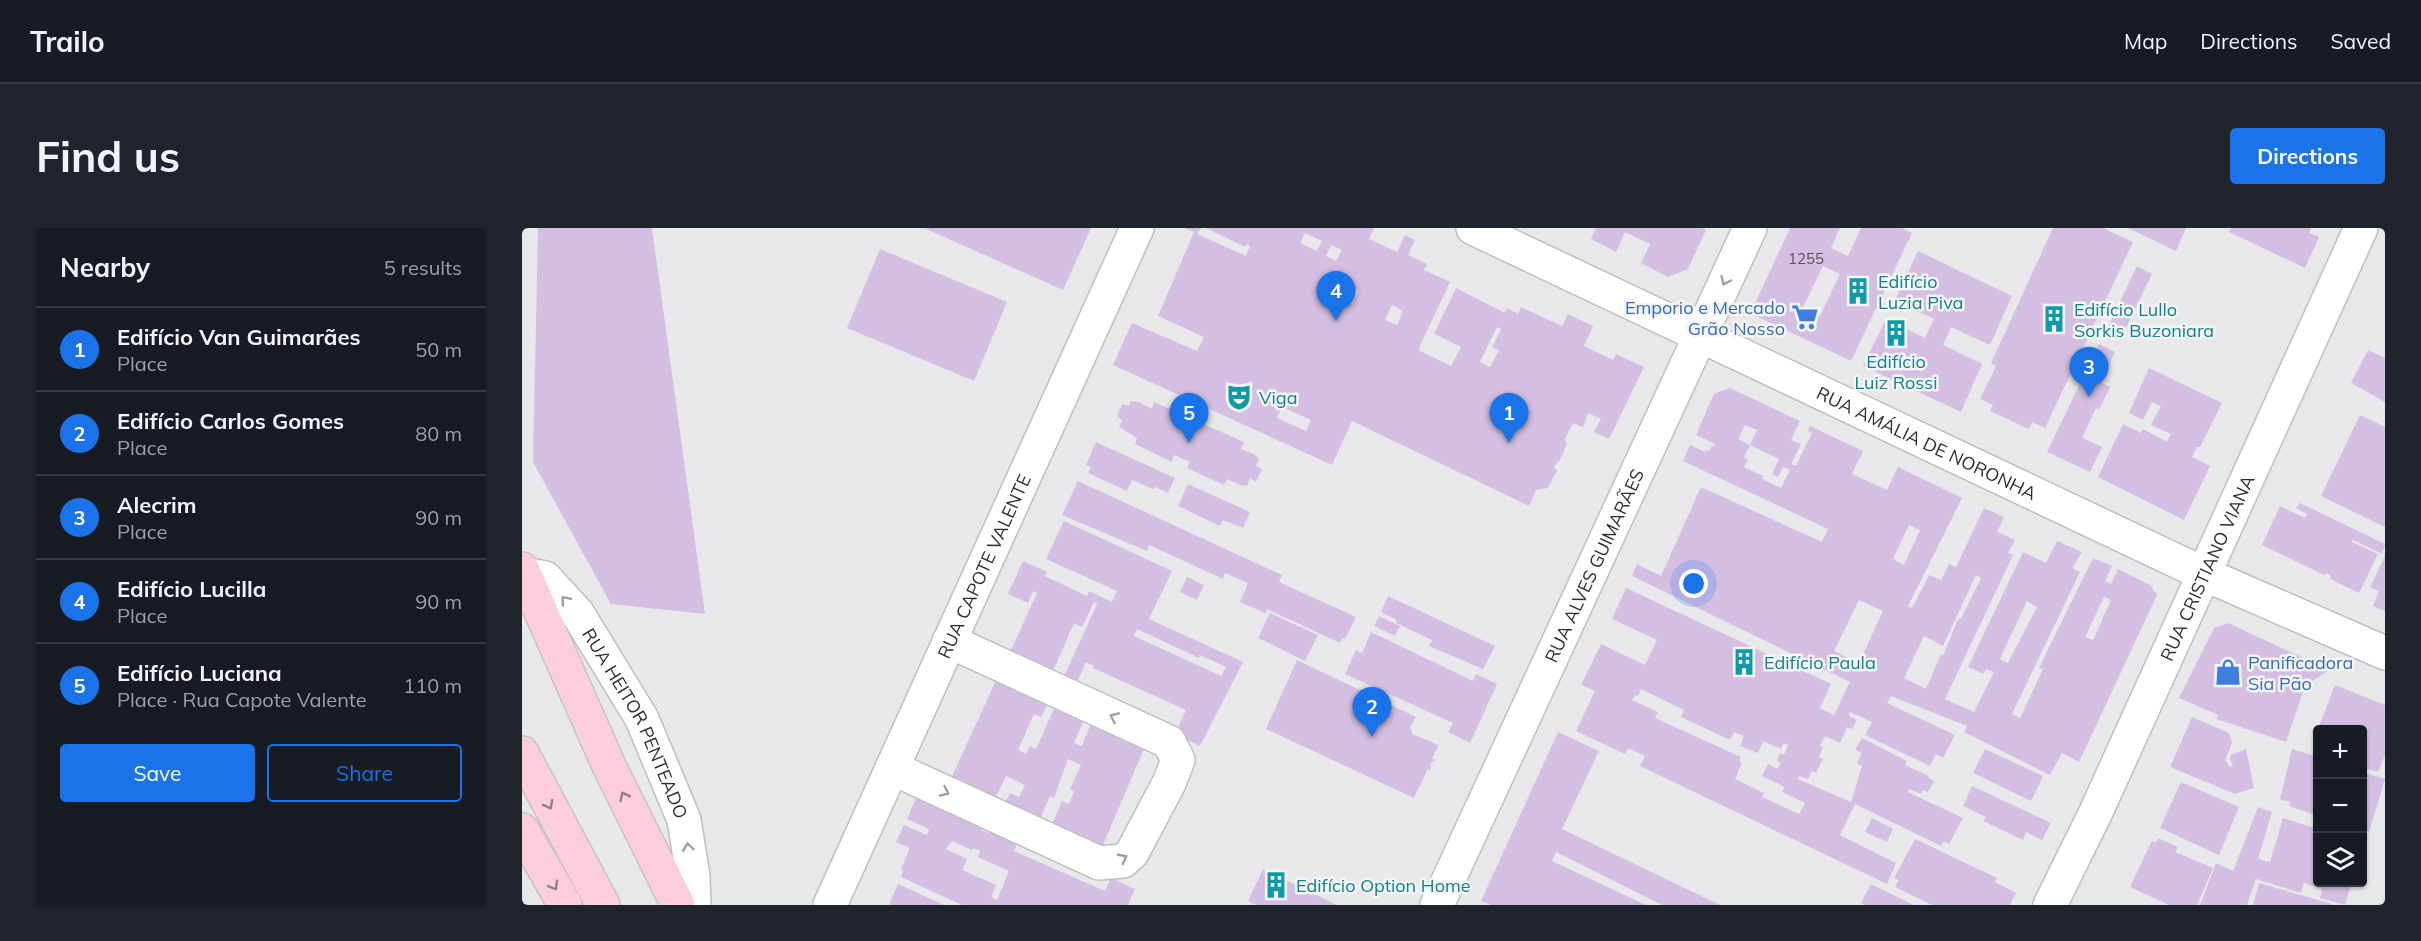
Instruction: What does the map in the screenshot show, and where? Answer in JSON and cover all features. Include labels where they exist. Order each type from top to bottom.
[{"type":"main road","name":"RUA HEITOR PENTEADO","points":[[523,571],[610,768],[678,905]]},
{"type":"main road","points":[[522,753],[603,905]]},
{"type":"main road","points":[[522,830],[565,905]]},
{"type":"street","name":"RUA CAPOTE VALENTE","points":[[830,905],[1137,228]]},
{"type":"street","name":"RUA AMÁLIA DE NORONHA","points":[[1473,228],[2204,574],[2385,653]]},
{"type":"street","name":"RUA ALVES GUIMARÃES","points":[[1437,905],[1750,228]]},
{"type":"street","name":"RUA CRISTIANO VIANA","points":[[2050,905],[2095,813],[2361,228]]},
{"type":"street","name":"RUA HEITOR PENTEADO","points":[[523,571],[545,578],[578,614],[642,719],[684,820],[693,876],[693,905]]},
{"type":"street","points":[[892,768],[1099,863],[1123,861],[1132,853],[1169,783],[1178,760],[1169,742],[949,641]]},
{"type":"building","points":[[538,228],[652,228],[705,614],[611,604],[533,462]]},
{"type":"building","points":[[924,228],[1091,228],[1063,290]]},
{"type":"building","points":[[1184,228],[1201,228],[1197,234],[1246,256],[1250,246],[1247,244],[1245,247],[1206,228],[1374,228],[1369,239],[1397,252],[1405,235],[1415,240],[1408,255],[1427,264],[1424,270],[1450,282],[1418,350],[1451,366],[1461,347],[1434,334],[1456,288],[1505,313],[1507,308],[1518,314],[1521,307],[1562,326],[1568,314],[1593,326],[1584,346],[1613,360],[1616,354],[1644,367],[1609,439],[1594,432],[1601,419],[1588,413],[1583,427],[1573,423],[1565,439],[1567,444],[1554,467],[1557,470],[1548,488],[1536,490],[1529,506],[1352,421],[1332,465],[1113,365],[1132,323],[1197,351],[1204,337],[1158,316],[1194,232]],"holes":[[[1305,233],[1322,241],[1317,251],[1300,243]],[[1331,245],[1342,250],[1336,261],[1326,256]],[[1347,285],[1359,291],[1352,304],[1340,299]],[[1392,305],[1403,311],[1397,325],[1385,320]],[[1497,327],[1501,329],[1492,347],[1499,350],[1490,367],[1480,362]],[[1282,407],[1311,420],[1306,431],[1277,418]]]},
{"type":"building","points":[[1596,228],[1702,228],[1706,230],[1688,269],[1668,277],[1641,263],[1650,244],[1625,232],[1616,252],[1591,239]]},
{"type":"building","name":"Edifício Luzia Piva","points":[[1790,228],[1840,228],[1831,248],[1848,256],[1861,228],[1902,228],[1912,233],[1851,361],[1752,314]],"holes":[[[1823,266],[1840,274],[1820,316],[1803,307]]]},
{"type":"building","name":"Edifício Lullo Sorkis Buzoniara","points":[[2053,228],[2103,228],[2133,242],[2045,428],[2032,422],[2029,429],[1990,411],[1993,405],[1980,399],[1996,366],[1991,363]]},
{"type":"building","points":[[2128,228],[2186,228],[2176,251]]},
{"type":"building","points":[[2231,228],[2311,228],[2309,233],[2319,237],[2305,268],[2229,232]]},
{"type":"building","points":[[880,249],[1007,302],[974,381],[847,328]]},
{"type":"building","name":"Edifício Luiz Rossi","points":[[1918,251],[2012,296],[1990,345],[1951,327],[1943,345],[1982,364],[1961,412],[1863,366],[1886,319],[1925,338],[1934,319],[1895,300]]},
{"type":"building","points":[[2137,266],[2152,274],[2123,334],[2108,327]]},
{"type":"building","points":[[2099,344],[2115,352],[2101,382],[2110,387],[2099,410],[2096,408],[2082,438],[2102,447],[2090,472],[2047,452]]},
{"type":"building","points":[[2368,350],[2385,358],[2385,402],[2351,383]]},
{"type":"building","points":[[2149,368],[2222,403],[2200,447],[2197,447],[2192,457],[2210,466],[2184,520],[2098,477],[2123,424],[2141,433],[2143,429],[2167,442],[2171,434],[2151,425],[2161,406],[2152,402],[2143,420],[2129,413]]},
{"type":"building","points":[[1730,388],[1800,421],[1791,440],[1801,444],[1791,464],[1796,466],[1812,433],[1808,431],[1810,426],[1863,451],[1852,474],[1887,490],[1898,467],[1962,498],[1908,606],[1912,608],[1929,575],[1941,580],[1949,564],[1956,567],[1984,508],[2004,517],[1997,532],[2015,540],[2008,553],[2013,555],[1945,699],[1974,712],[1994,672],[1986,669],[1983,674],[1968,667],[2023,552],[2046,563],[2057,541],[2082,552],[2072,568],[2080,572],[2012,714],[2020,718],[2043,669],[2039,668],[2093,558],[2112,566],[2105,581],[2111,584],[2118,569],[2150,585],[2157,595],[2079,762],[2062,753],[2050,775],[1964,732],[1967,726],[1891,696],[1887,703],[1955,735],[1943,758],[1936,754],[1930,766],[1865,735],[1872,722],[1850,712],[1848,715],[1857,720],[1852,729],[1847,727],[1840,743],[1825,736],[1820,746],[1823,747],[1819,757],[1823,759],[1816,773],[1812,771],[1808,779],[1799,776],[1798,779],[1851,802],[1862,766],[1857,763],[1862,753],[1855,750],[1862,738],[1907,761],[1905,765],[1929,776],[1928,778],[1934,781],[1928,792],[1923,790],[1921,794],[1909,789],[1908,792],[1963,818],[1949,844],[1944,841],[1941,846],[1855,804],[1840,835],[1896,863],[1887,884],[1640,766],[1645,756],[1628,748],[1625,754],[1576,731],[1595,691],[1581,685],[1601,644],[1645,665],[1657,640],[1612,619],[1626,588],[1831,684],[1820,708],[1834,715],[1850,682],[1632,576],[1637,564],[1661,576],[1701,487],[1822,542],[1828,529],[1683,461],[1690,445],[1705,452],[1709,451],[1712,445],[1714,447],[1715,444],[1696,435],[1714,394]],"holes":[[[1745,425],[1757,430],[1750,445],[1738,439]],[[1750,445],[1779,459],[1772,474],[1778,477],[1783,467],[1790,470],[1781,488],[1744,467],[1748,460],[1744,458]],[[1909,525],[1920,530],[1904,565],[1893,559]],[[1976,575],[1981,578],[1961,619],[1958,619],[1926,689],[1904,678],[1924,636],[1943,646]],[[2104,597],[2111,600],[2093,640],[2085,637]],[[1859,600],[1883,611],[1859,663],[1834,651]],[[2027,601],[2037,607],[2008,663],[2000,659]],[[1641,689],[1684,710],[1681,717],[1730,740],[1734,732],[1744,736],[1740,746],[1758,753],[1763,741],[1781,749],[1783,743],[1788,745],[1784,755],[1780,753],[1777,761],[1781,763],[1777,769],[1768,764],[1762,776],[1785,787],[1782,792],[1805,803],[1799,814],[1762,797],[1764,793],[1735,779],[1742,763],[1739,761],[1741,757],[1655,718],[1658,712],[1632,700],[1635,695],[1638,696]]]},
{"type":"building","points":[[1131,401],[1139,402],[1152,409],[1154,402],[1244,442],[1241,449],[1254,454],[1259,459],[1256,466],[1262,469],[1256,482],[1250,478],[1247,486],[1227,479],[1224,485],[1187,468],[1190,462],[1174,455],[1172,462],[1135,444],[1137,438],[1119,427],[1122,420],[1117,417],[1122,404],[1129,406]]},
{"type":"building","points":[[2360,415],[2385,427],[2385,527],[2321,496]]},
{"type":"building","points":[[1096,442],[1175,478],[1168,493],[1132,480],[1127,491],[1088,473],[1091,467],[1086,465]]},
{"type":"building","points":[[1078,481],[1282,575],[1279,582],[1356,617],[1345,639],[1342,638],[1340,643],[1267,609],[1265,613],[1240,602],[1248,583],[1225,573],[1223,579],[1149,545],[1147,551],[1062,515]]},
{"type":"building","points":[[1188,484],[1250,512],[1243,528],[1223,520],[1220,526],[1178,506]]},
{"type":"building","points":[[2300,503],[2385,544],[2382,554],[2353,540],[2352,542],[2378,554],[2359,593],[2330,579],[2331,576],[2326,573],[2324,575],[2262,545],[2280,506],[2305,518],[2307,514],[2296,508]]},
{"type":"building","points":[[1064,521],[1172,571],[1149,619],[1243,662],[1200,746],[1175,734],[1186,710],[1093,668],[1094,666],[1086,662],[1074,689],[1061,683],[1097,604],[1094,602],[1082,627],[1074,623],[1050,678],[1007,659],[1037,593],[1033,591],[1028,603],[1008,594],[1023,561],[1047,572],[1045,576],[1087,596],[1089,591],[1112,602],[1117,591],[1046,559]],"holes":[[[1137,629],[1199,658],[1200,655],[1226,667],[1221,676],[1134,636]]]},
{"type":"building","points":[[2385,556],[2385,611],[2373,606],[2379,591],[2370,587]]},
{"type":"building","points":[[1187,577],[1204,585],[1197,600],[1180,592]]},
{"type":"building","points":[[1388,596],[1495,646],[1483,669],[1429,646],[1432,640],[1396,623],[1397,620],[1381,612]]},
{"type":"building","points":[[1270,613],[1318,635],[1305,661],[1258,638]]},
{"type":"building","points":[[1379,616],[1400,626],[1395,636],[1374,626]]},
{"type":"building","points":[[2228,623],[2329,670],[2305,686],[2286,742],[2216,719],[2218,715],[2179,698],[2214,628]]},
{"type":"building","points":[[1371,632],[1473,681],[1476,674],[1497,684],[1470,743],[1448,732],[1453,723],[1345,674],[1356,650],[1362,653]]},
{"type":"building","points":[[1297,660],[1416,717],[1410,727],[1412,734],[1439,745],[1432,758],[1436,760],[1430,764],[1431,770],[1428,769],[1414,798],[1266,729]]},
{"type":"building","points":[[998,676],[1050,699],[1041,717],[1034,714],[1018,750],[1026,754],[1030,746],[1036,749],[1057,702],[1086,715],[1074,743],[1082,746],[1093,718],[1147,742],[1100,852],[1050,829],[1062,801],[1069,804],[1074,791],[1070,789],[1081,765],[1068,759],[1054,798],[1050,796],[1038,824],[1003,808],[1010,793],[1019,797],[1025,785],[1006,776],[993,803],[949,783]]},
{"type":"building","points":[[2335,685],[2385,705],[2385,755],[2378,772],[2367,769],[2367,725],[2320,725]]},
{"type":"building","points":[[2192,717],[2229,733],[2232,743],[2225,760],[2229,766],[2233,767],[2231,755],[2246,749],[2254,788],[2235,794],[2170,767]]},
{"type":"building","points":[[1558,732],[1599,751],[1562,829],[1720,905],[1662,905],[1556,852],[1552,861],[1646,905],[1491,905],[1481,901]]},
{"type":"building","points":[[1985,749],[2043,776],[2031,801],[1973,773]]},
{"type":"building","points":[[2292,749],[2313,755],[2313,814],[2289,806],[2290,802],[2280,799]]},
{"type":"building","points":[[2367,774],[2385,779],[2369,832],[2367,831]]},
{"type":"building","points":[[2181,782],[2239,807],[2219,855],[2160,828]]},
{"type":"building","points":[[1972,786],[2051,823],[2042,840],[2026,832],[2023,840],[1983,821],[1986,817],[1963,806]]},
{"type":"building","points":[[919,791],[985,821],[981,830],[988,833],[992,824],[1018,841],[1014,851],[1105,891],[1111,878],[1135,889],[1128,905],[962,905],[901,877],[903,870],[901,869],[910,848],[896,842],[904,825],[927,835],[929,829],[907,819]],"holes":[[[952,841],[972,850],[973,848],[980,851],[978,857],[1009,871],[997,900],[991,897],[996,885],[962,870],[967,859],[946,849]]]},
{"type":"building","points":[[2258,807],[2272,812],[2258,859],[2270,862],[2283,818],[2313,827],[2313,886],[2304,883],[2301,893],[2256,879],[2247,905],[2200,905],[2216,863],[2233,871]]},
{"type":"building","points":[[1872,818],[1893,829],[1887,842],[1865,832]]},
{"type":"building","points":[[2158,838],[2178,847],[2175,852],[2213,868],[2197,905],[2169,905],[2130,887],[2152,841],[2156,843]]},
{"type":"building","points":[[1915,839],[1997,878],[1995,882],[2016,893],[2010,905],[1932,905],[1895,887],[1899,880],[1894,878]]},
{"type":"building","name":"Edifício Option Home","points":[[1263,869],[1337,905],[1256,905],[1248,901]]},
{"type":"building","points":[[2259,883],[2332,904],[2332,905],[2253,905]]},
{"type":"building","points":[[898,884],[944,905],[889,905]]},
{"type":"building","points":[[1871,884],[1914,905],[1865,905],[1861,903]]},
{"type":"building","points":[[2316,887],[2350,887],[2345,905],[2320,898],[2322,889]]},
{"type":"place","name":"Edifício Luzia Piva","points":[[1858,291]]},
{"type":"place","name":"Emporio e Mercado Grão Nosso","points":[[1805,317]]},
{"type":"place","name":"Edifício Lullo Sorkis Buzoniara","points":[[2054,319]]},
{"type":"place","name":"Edifício Lucilla","points":[[1336,321]]},
{"type":"place","name":"Edifício Luiz Rossi","points":[[1896,333]]},
{"type":"place","name":"Viga","points":[[1239,397]]},
{"type":"place","name":"Alecrim","points":[[2089,397]]},
{"type":"place","name":"Edifício Luciana","points":[[1189,443]]},
{"type":"place","name":"Edifício Van Guimarães","points":[[1509,443]]},
{"type":"place","name":"Edifício Paula","points":[[1744,662]]},
{"type":"place","name":"Panificadora Sia Pão","points":[[2228,672]]},
{"type":"place","name":"Edifício Carlos Gomes","points":[[1372,737]]},
{"type":"place","name":"Edifício Option Home","points":[[1276,885]]}]
